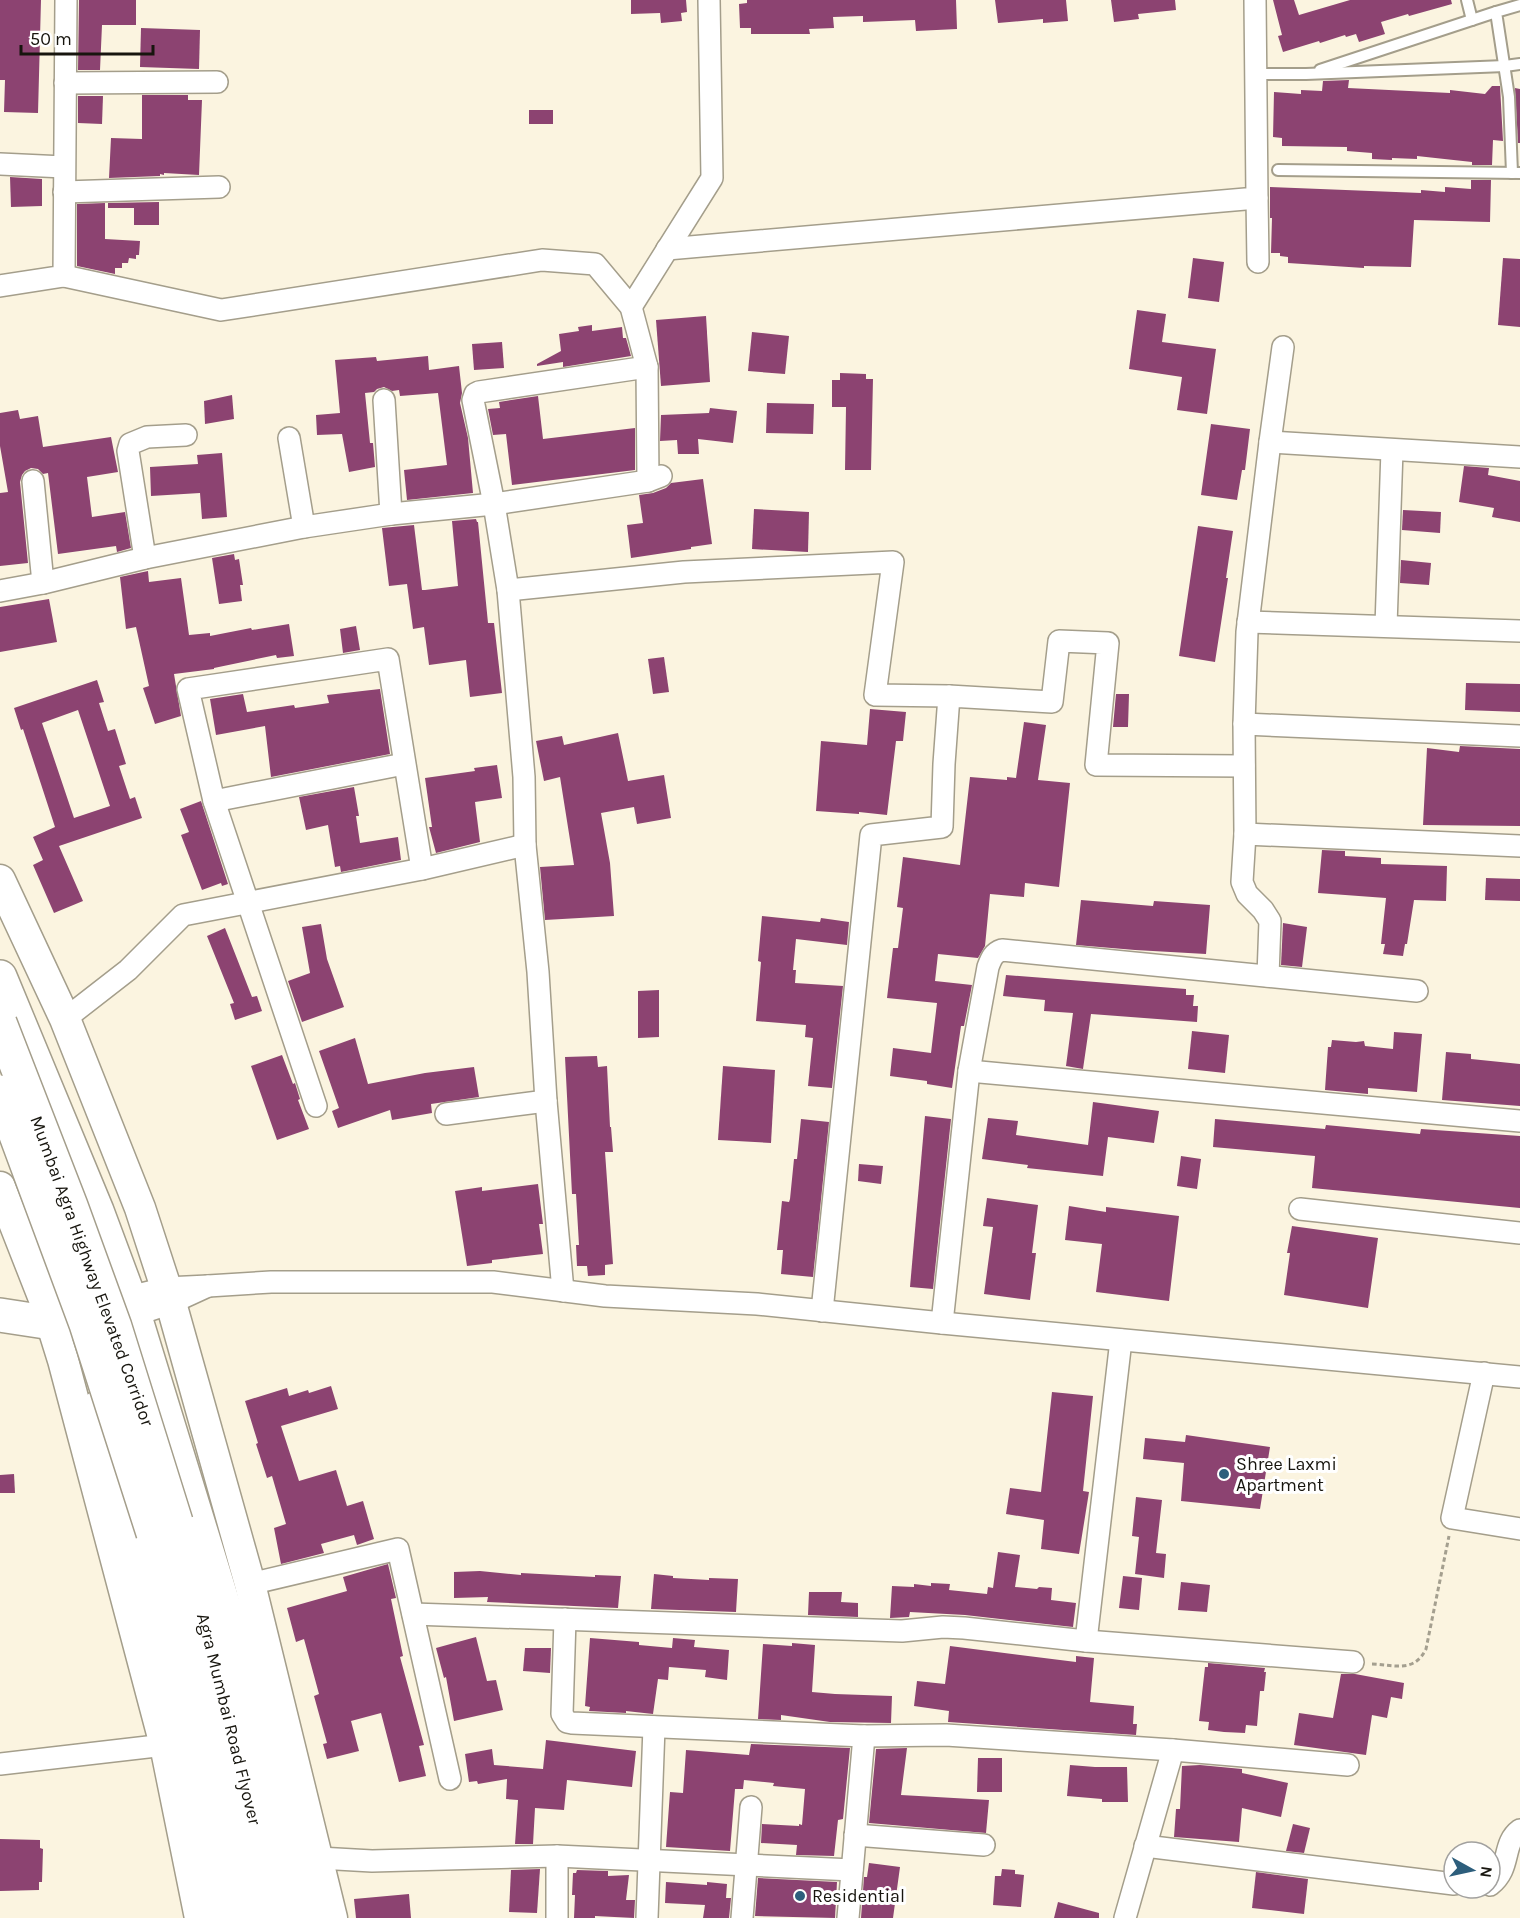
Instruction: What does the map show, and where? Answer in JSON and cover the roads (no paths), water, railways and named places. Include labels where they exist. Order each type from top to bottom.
[{"type":"main road","points":[[0,977],[97,1210],[132,1306],[226,1613],[261,1746],[301,1918]]},
{"type":"main road","name":"Mumbai Agra Highway Elevated Corridor","points":[[0,1023],[72,1206],[115,1327],[164,1527]]},
{"type":"main road","name":"Mumbai Agra Highway Elevated Corridor","points":[[0,1092],[164,1527]]},
{"type":"main road","points":[[0,1126],[58,1311],[107,1444],[200,1801],[226,1918]]},
{"type":"main road","points":[[0,1294],[58,1311]]},
{"type":"main road","points":[[0,1315],[132,1306]]},
{"type":"main road","name":"Agra Mumbai Road Flyover","points":[[164,1527],[252,1918]]},
{"type":"main road","name":"Agra Mumbai Road Flyover","points":[[164,1527],[200,1603],[220,1677],[277,1918]]},
{"type":"street","points":[[64,276],[66,0]]},
{"type":"street","points":[[631,307],[712,178],[709,0]]},
{"type":"street","points":[[1256,0],[1258,262]]},
{"type":"street","points":[[65,83],[217,82]]},
{"type":"street","points":[[0,164],[64,166]]},
{"type":"street","points":[[64,192],[219,187]]},
{"type":"street","points":[[667,249],[1257,198]]},
{"type":"street","points":[[0,286],[64,276],[222,309],[542,260],[595,264],[631,307],[646,367],[655,478],[494,504],[391,514],[304,527],[145,558],[0,591]]},
{"type":"street","points":[[1268,976],[1270,921],[1263,910],[1247,894],[1242,882],[1245,834],[1244,724],[1248,622],[1283,346]]},
{"type":"street","points":[[563,1291],[546,1101],[538,972],[525,845],[524,777],[508,590],[494,504],[473,400],[476,394],[646,367]]},
{"type":"street","points":[[384,400],[391,514]]},
{"type":"street","points":[[145,558],[128,451],[130,444],[147,437],[186,435]]},
{"type":"street","points":[[289,438],[304,527]]},
{"type":"street","points":[[1270,442],[1520,457]]},
{"type":"street","points":[[1386,626],[1392,450]]},
{"type":"street","points":[[33,481],[43,583]]},
{"type":"street","points":[[508,590],[684,572],[892,562],[875,695],[949,696],[1052,702],[1059,641],[1108,643],[1096,765],[1244,766]]},
{"type":"street","points":[[1248,622],[1520,630]]},
{"type":"street","points":[[316,1106],[214,801],[188,689],[388,660],[422,869]]},
{"type":"street","points":[[822,1311],[871,835],[942,827],[949,696]]},
{"type":"street","points":[[1244,724],[1520,736]]},
{"type":"street","points":[[214,801],[404,764]]},
{"type":"street","points":[[1245,834],[1520,846]]},
{"type":"street","points":[[66,1019],[128,970],[183,915],[422,869],[525,845]]},
{"type":"street","points":[[0,880],[66,1019],[140,1208],[169,1295],[250,1584],[332,1918]]},
{"type":"street","points":[[942,1323],[969,1071],[988,967],[996,952],[1002,950],[1417,991]]},
{"type":"street","points":[[969,1071],[1378,1110],[1520,1121]]},
{"type":"street","points":[[446,1114],[546,1101]]},
{"type":"street","points":[[0,1187],[58,1311],[63,1360],[165,1745],[200,1918]]},
{"type":"street","points":[[1300,1209],[1520,1233]]},
{"type":"street","points":[[132,1306],[208,1286],[282,1282],[493,1282],[605,1296],[757,1304],[1520,1377]]},
{"type":"street","points":[[1086,1641],[1121,1340]]},
{"type":"street","points":[[1484,1373],[1452,1518],[1520,1529]]},
{"type":"street","points":[[250,1584],[398,1549],[450,1779]]},
{"type":"street","points":[[413,1614],[902,1631],[964,1628],[1086,1641],[1353,1662]]},
{"type":"street","points":[[565,1619],[563,1718],[572,1723],[864,1736],[946,1735],[1173,1750],[1348,1765]]},
{"type":"street","points":[[647,1918],[654,1727]]},
{"type":"street","points":[[848,1918],[864,1736]]},
{"type":"street","points":[[0,1764],[165,1745]]},
{"type":"street","points":[[1125,1918],[1173,1750]]},
{"type":"street","points":[[742,1918],[751,1807]]},
{"type":"street","points":[[1502,1873],[1512,1838],[1520,1830]]},
{"type":"street","points":[[855,1835],[984,1845]]},
{"type":"street","points":[[1145,1846],[1442,1883]]},
{"type":"street","points":[[319,1858],[372,1861],[557,1856],[852,1870]]},
{"type":"street","points":[[557,1856],[557,1918]]},
{"type":"lane","points":[[1467,0],[1472,20]]},
{"type":"lane","points":[[1306,74],[1520,5]]},
{"type":"lane","points":[[1278,170],[1516,173],[1509,97],[1496,12]]},
{"type":"lane","points":[[1255,74],[1306,74],[1520,64]]},
{"type":"place","name":"Shree Laxmi Apartment","points":[[1224,1474]]},
{"type":"place","name":"Residential","points":[[800,1896]]}]
